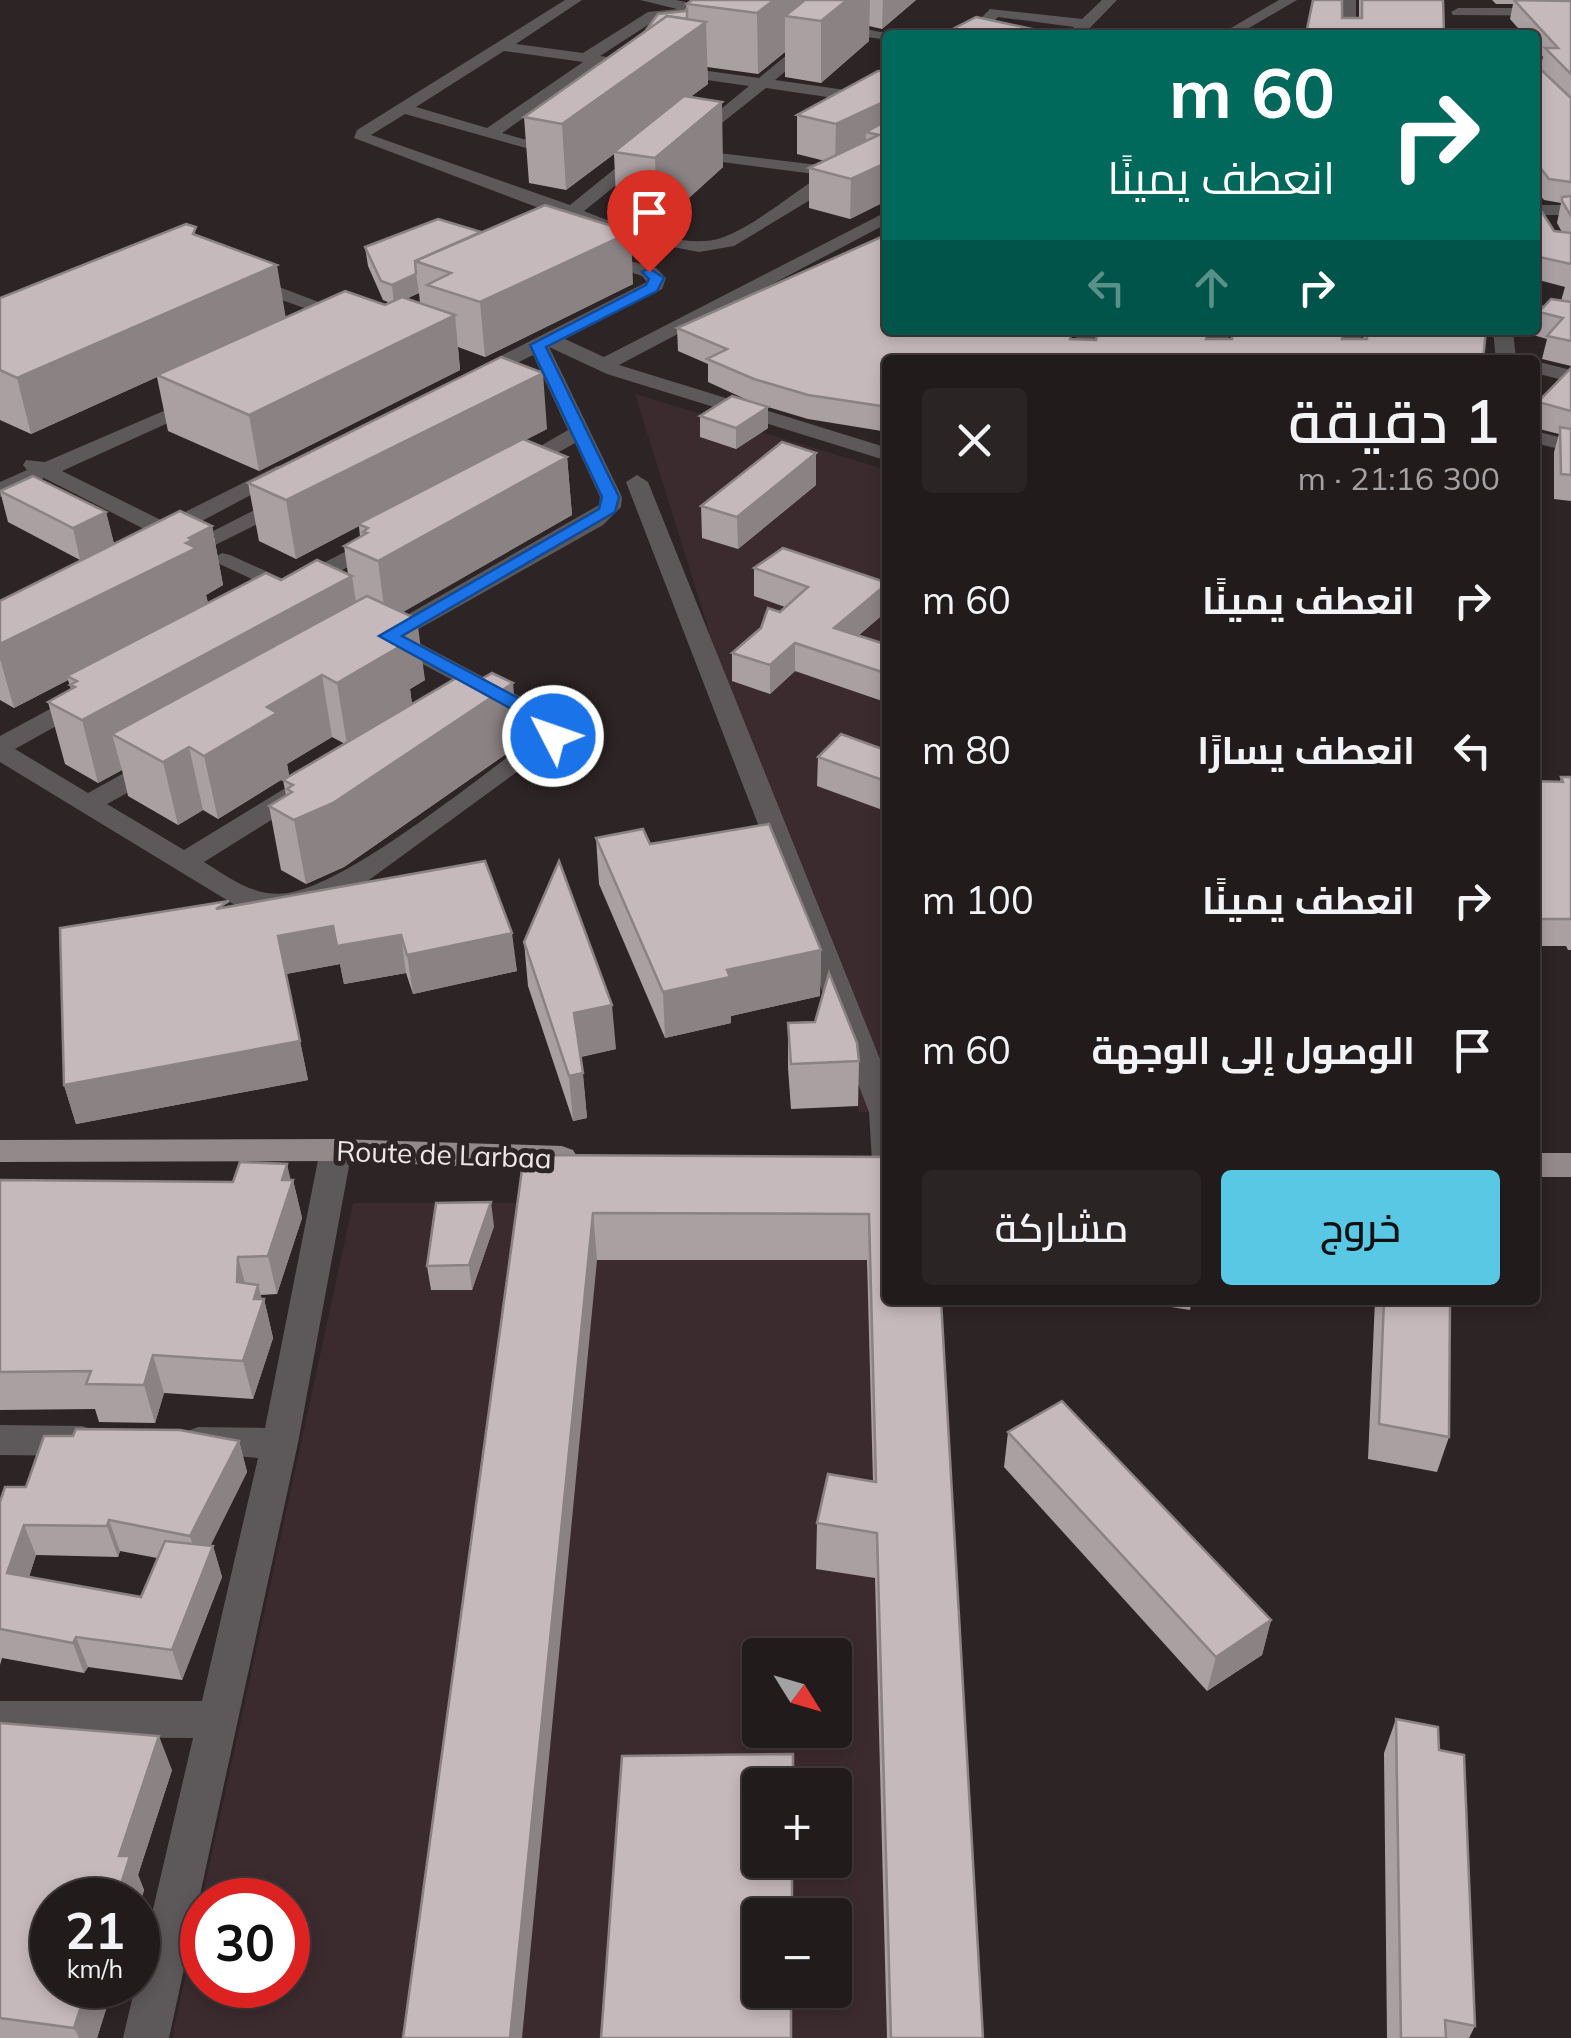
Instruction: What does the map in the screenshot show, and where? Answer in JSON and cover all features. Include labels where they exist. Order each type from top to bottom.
[{"type":"main road","name":"Route de Larbaa","points":[[0,1152],[336,1150],[592,1159]]},
{"type":"main road","points":[[1540,1165],[1571,1165]]},
{"type":"main road","points":[[848,1168],[882,1170]]},
{"type":"street","points":[[575,0],[362,134],[362,138],[572,212],[603,217],[635,236],[718,246],[882,149]]},
{"type":"street","points":[[488,134],[656,14],[721,23],[647,0]]},
{"type":"street","points":[[723,92],[838,0]]},
{"type":"street","points":[[838,172],[674,157],[862,0]]},
{"type":"street","points":[[976,30],[995,12],[1080,30],[1110,0]]},
{"type":"street","points":[[1250,29],[1290,0]]},
{"type":"street","points":[[1348,0],[1349,30]]},
{"type":"street","points":[[1468,7],[1571,12]]},
{"type":"street","points":[[1468,7],[1496,30]]},
{"type":"street","points":[[808,24],[882,35]]},
{"type":"street","points":[[500,46],[875,99]]},
{"type":"street","points":[[637,65],[684,49]]},
{"type":"street","points":[[637,65],[637,90]]},
{"type":"street","points":[[842,117],[875,99]]},
{"type":"street","points":[[403,108],[524,144],[559,148],[537,164]]},
{"type":"street","points":[[524,144],[540,133]]},
{"type":"street","points":[[572,212],[663,140]]},
{"type":"street","points":[[763,163],[794,144]]},
{"type":"street","points":[[506,187],[522,176]]},
{"type":"street","points":[[1540,210],[1571,210]]},
{"type":"street","points":[[455,386],[647,290],[657,281],[649,272],[570,242],[603,217]]},
{"type":"street","points":[[1540,217],[1550,234]]},
{"type":"street","points":[[604,366],[882,219]]},
{"type":"street","points":[[216,271],[370,326],[334,342]]},
{"type":"street","points":[[1540,310],[1571,318]]},
{"type":"street","points":[[310,332],[346,316]]},
{"type":"street","points":[[544,342],[604,366],[882,453]]},
{"type":"street","points":[[355,655],[607,512],[610,497],[578,433],[541,375],[544,342]]},
{"type":"street","points":[[455,356],[490,369]]},
{"type":"street","points":[[1540,368],[1571,376]]},
{"type":"street","points":[[0,490],[36,465],[204,381]]},
{"type":"street","points":[[0,473],[36,465],[226,390]]},
{"type":"street","points":[[493,479],[578,433]]},
{"type":"street","points":[[1540,438],[1571,446]]},
{"type":"street","points":[[132,547],[302,462]]},
{"type":"street","points":[[36,465],[195,546]]},
{"type":"street","points":[[636,482],[882,1104]]},
{"type":"street","points":[[160,564],[301,494]]},
{"type":"street","points":[[255,608],[408,525]]},
{"type":"street","points":[[222,560],[322,605]]},
{"type":"street","points":[[102,691],[2,753],[245,898],[266,903],[300,900],[348,882],[553,736],[549,722],[355,621]]},
{"type":"street","points":[[444,703],[476,683]]},
{"type":"street","points":[[88,804],[188,748]]},
{"type":"street","points":[[184,862],[330,772]]},
{"type":"street","points":[[146,2038],[280,1443],[336,1150]]},
{"type":"street","points":[[0,1440],[120,1441]]},
{"type":"street","points":[[160,1442],[280,1443]]},
{"type":"street","points":[[0,1719],[218,1720]]},
{"type":"shaded area","points":[[635,394],[882,468],[882,1112],[859,1112]]},
{"type":"shaded area","points":[[353,1203],[882,1203],[882,1305],[889,1305],[975,2038],[172,2038],[180,2001],[180,2008],[310,2008],[310,1878],[207,1878]]},
{"type":"building","points":[[692,0],[774,0],[757,13],[687,4]]},
{"type":"building","points":[[805,0],[847,0],[821,21],[785,16]]},
{"type":"building","points":[[1313,0],[1342,0],[1342,18],[1362,18],[1362,0],[1443,0],[1444,30],[1307,30]]},
{"type":"building","points":[[1514,0],[1571,1],[1571,74],[1545,48],[1558,48]]},
{"type":"building","points":[[687,9],[687,19],[667,16],[644,33],[658,14]]},
{"type":"building","points":[[667,16],[706,22],[562,124],[524,117]]},
{"type":"building","points":[[976,17],[1037,30],[951,30]]},
{"type":"building","points":[[1540,69],[1571,98],[1571,182],[1549,179],[1540,167]]},
{"type":"building","points":[[882,71],[882,103],[836,124],[797,115]]},
{"type":"building","points":[[684,96],[722,102],[655,158],[614,152]]},
{"type":"building","points":[[882,123],[882,165],[851,179],[809,168],[879,135],[866,132]]},
{"type":"building","points":[[1571,196],[1571,216],[1562,197]]},
{"type":"building","points":[[545,205],[631,232],[480,302],[427,285],[451,273],[415,261]]},
{"type":"building","points":[[1540,209],[1554,231],[1571,233],[1571,264],[1540,257]]},
{"type":"building","points":[[438,219],[481,232],[415,261],[416,274],[392,285],[381,281],[365,247]]},
{"type":"building","points":[[186,224],[196,227],[193,234],[277,265],[17,378],[0,370],[0,298]]},
{"type":"building","points":[[882,237],[882,335],[1071,335],[1070,339],[1096,340],[1097,335],[1206,335],[1206,339],[1232,339],[1232,335],[1342,335],[1342,339],[1367,339],[1367,335],[1486,335],[1484,355],[882,355],[882,406],[808,395],[754,379],[707,359],[727,349],[677,328]]},
{"type":"building","points":[[345,291],[385,305],[402,297],[455,315],[249,415],[157,375]]},
{"type":"building","points":[[1551,299],[1571,302],[1571,341],[1547,336],[1563,318],[1540,311]]},
{"type":"building","points":[[501,357],[543,373],[286,500],[248,483]]},
{"type":"building","points":[[1571,368],[1571,411],[1540,404]]},
{"type":"building","points":[[732,396],[768,407],[736,428],[700,416]]},
{"type":"building","points":[[1560,427],[1571,429],[1571,475],[1561,474]]},
{"type":"building","points":[[523,439],[567,457],[378,561],[344,546],[367,533],[363,532],[368,528],[358,524]]},
{"type":"building","points":[[782,442],[816,453],[737,517],[701,506]]},
{"type":"building","points":[[33,476],[106,512],[73,528],[0,491]]},
{"type":"building","points":[[180,511],[212,526],[189,538],[193,540],[186,543],[196,548],[0,644],[0,601]]},
{"type":"building","points":[[783,548],[882,581],[882,588],[834,628],[882,643],[882,672],[795,643],[770,665],[732,653],[761,628],[768,608],[780,612],[808,587],[754,568]]},
{"type":"building","points":[[317,560],[352,576],[82,720],[48,702],[75,687],[70,685],[77,681],[67,676],[266,573],[281,580]]},
{"type":"building","points":[[367,596],[417,619],[394,632],[398,635],[392,638],[404,644],[337,683],[322,675],[267,707],[277,713],[204,756],[189,747],[163,762],[112,734]]},
{"type":"building","points":[[492,673],[513,683],[333,803],[294,820],[269,806],[292,792],[287,789],[293,785],[283,780],[458,677],[473,684]]},
{"type":"building","points":[[841,734],[882,749],[882,780],[818,757]]},
{"type":"building","points":[[1561,777],[1571,777],[1571,919],[1540,919],[1540,781],[1563,782]]},
{"type":"building","points":[[769,824],[821,950],[727,970],[730,977],[663,992],[596,838],[643,829],[650,844]]},
{"type":"building","points":[[485,861],[512,933],[407,955],[401,935],[337,946],[333,926],[278,936],[300,1041],[64,1085],[60,928],[229,901],[216,909]]},
{"type":"building","points":[[559,861],[612,1005],[574,1013],[583,1073],[569,1076],[524,942]]},
{"type":"building","points":[[829,973],[857,1043],[859,1061],[791,1064],[788,1023],[815,1022]]},
{"type":"building","points":[[524,1155],[882,1157],[882,1305],[941,1305],[983,2038],[891,2038],[877,1533],[817,1523],[828,1474],[876,1482],[869,1214],[593,1213],[510,2038],[403,2038]]},
{"type":"building","points":[[240,1162],[287,1164],[282,1180],[293,1180],[268,1256],[238,1257],[237,1282],[258,1285],[254,1299],[264,1299],[243,1361],[153,1355],[144,1385],[86,1384],[91,1371],[0,1372],[0,1180],[233,1182]]},
{"type":"building","points":[[491,1202],[469,1265],[427,1266],[436,1203]]},
{"type":"building","points":[[1384,1305],[1450,1305],[1449,1437],[1379,1424]]},
{"type":"building","points":[[1062,1401],[1271,1620],[1216,1657],[1008,1432]]},
{"type":"building","points":[[76,1429],[180,1430],[239,1441],[190,1536],[109,1520],[107,1526],[24,1525],[7,1573],[141,1597],[165,1541],[213,1546],[172,1650],[76,1637],[73,1643],[0,1629],[0,1502],[5,1487],[26,1487],[44,1436],[73,1436]]},
{"type":"building","points":[[1396,1719],[1438,1727],[1439,1750],[1464,1755],[1475,2026],[1445,2020],[1446,2038],[1401,2038]]},
{"type":"building","points":[[0,1723],[159,1736],[119,1856],[130,1856],[123,1878],[30,1878],[30,2008],[81,2008],[74,2028],[0,2018]]},
{"type":"building","points":[[793,1754],[793,1768],[742,1768],[742,1878],[792,1878],[792,1898],[742,1898],[742,2008],[791,2008],[791,2038],[601,2038],[622,1756]]},
{"type":"route","points":[[553,736],[552,726],[544,719],[388,636],[607,512],[610,497],[538,345],[652,288],[657,281],[649,272]]}]
